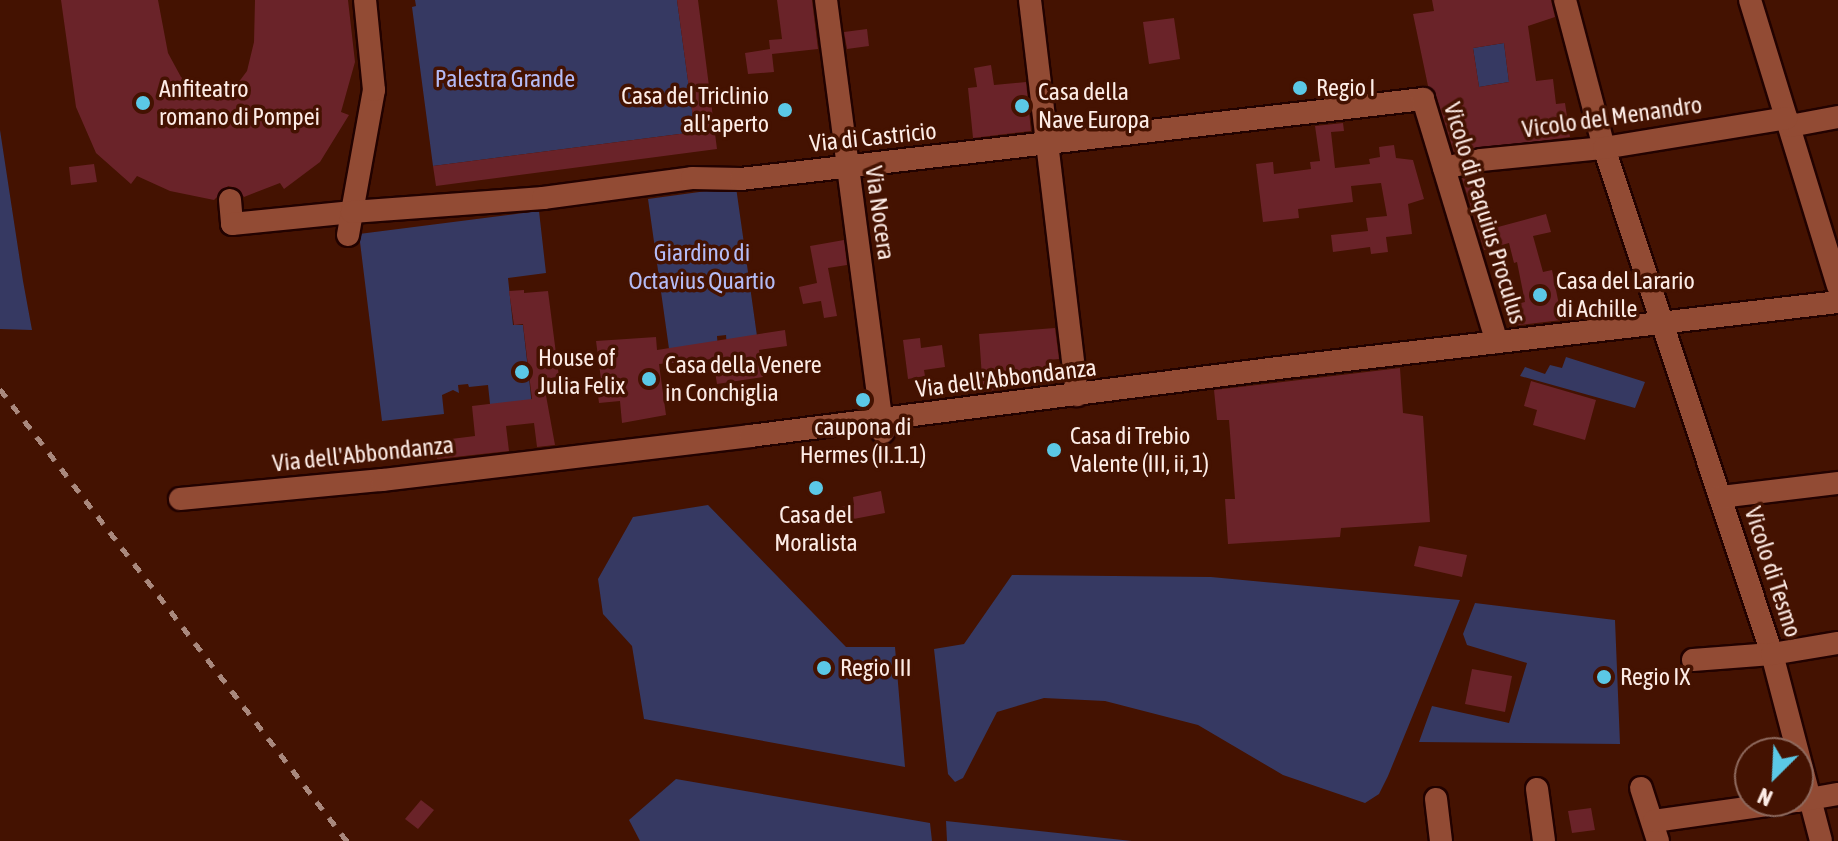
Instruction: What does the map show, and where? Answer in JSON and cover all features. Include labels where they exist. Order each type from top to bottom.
[{"type":"street","points":[[348,235],[374,90],[365,0]]},
{"type":"street","name":"Via Nocera","points":[[826,0],[882,426]]},
{"type":"street","points":[[1030,0],[1077,395]]},
{"type":"street","name":"Vicolo di Tesmo","points":[[1565,0],[1604,148],[1772,654],[1789,737]]},
{"type":"street","points":[[1750,0],[1838,286]]},
{"type":"street","name":"Via di Castricio","points":[[230,200],[232,224],[352,212],[470,205],[692,178],[741,179],[847,164],[1423,99]]},
{"type":"street","name":"Vicolo di Paquius Proculus","points":[[1423,99],[1497,342]]},
{"type":"street","name":"Vicolo del Menandro","points":[[1444,168],[1481,160],[1604,148],[1838,117]]},
{"type":"street","name":"Via dell'Abbondanza","points":[[180,499],[882,426],[1077,395],[1838,302]]},
{"type":"street","points":[[1720,497],[1838,483]]},
{"type":"street","points":[[1693,660],[1772,654],[1838,643]]},
{"type":"street","points":[[1641,788],[1656,831],[1734,814]]},
{"type":"street","points":[[1537,789],[1544,841]]},
{"type":"street","points":[[1814,798],[1838,794]]},
{"type":"street","points":[[1436,799],[1441,841]]},
{"type":"street","name":"Vicolo di Tesmo","points":[[1810,817],[1821,841]]},
{"type":"green space","name":"Palestra Grande","points":[[415,0],[677,0],[695,132],[433,166],[412,7],[416,6]]},
{"type":"green space","points":[[1504,43],[1509,82],[1479,87],[1473,48]]},
{"type":"green space","points":[[0,130],[23,281],[32,330],[0,329]]},
{"type":"green space","name":"Giardino di Octavius Quartio","points":[[736,187],[757,336],[727,349],[726,335],[717,336],[718,350],[671,363],[648,199]]},
{"type":"green space","points":[[539,211],[546,273],[508,278],[513,325],[523,325],[533,414],[490,404],[488,385],[469,387],[468,384],[458,385],[459,393],[453,390],[442,395],[444,414],[382,421],[359,234]]},
{"type":"green space","points":[[1566,357],[1645,382],[1635,408],[1520,376],[1525,367],[1545,374],[1550,365],[1562,368]]},
{"type":"green space","points":[[708,505],[846,647],[895,647],[905,767],[644,719],[632,646],[603,614],[598,579],[633,517]]},
{"type":"green space","points":[[1012,575],[1211,577],[1460,600],[1388,776],[1379,794],[1365,803],[1283,775],[1198,725],[1105,701],[1044,698],[997,712],[963,778],[955,782],[948,774],[934,649],[964,644]]},
{"type":"green space","points":[[1475,603],[1615,620],[1620,744],[1419,742],[1432,706],[1509,723],[1527,663],[1467,645],[1463,634]]},
{"type":"green space","points":[[676,779],[930,823],[932,841],[640,841],[629,820]]},
{"type":"green space","points":[[946,821],[1132,841],[947,841]]},
{"type":"building","name":"Anfiteatro romano di Pompei","points":[[61,0],[158,0],[168,53],[181,77],[199,94],[218,101],[232,91],[247,71],[254,42],[255,0],[348,0],[355,62],[341,112],[349,115],[320,162],[284,189],[280,183],[244,197],[237,188],[228,186],[214,200],[170,191],[137,176],[131,184],[96,153],[76,107]]},
{"type":"building","points":[[677,0],[698,0],[717,149],[436,186],[433,166],[695,132]]},
{"type":"building","points":[[777,0],[812,0],[818,49],[772,54],[774,72],[748,74],[745,53],[770,49],[769,40],[782,39]]},
{"type":"building","points":[[1432,0],[1551,0],[1555,17],[1528,26],[1536,81],[1553,79],[1556,104],[1565,103],[1570,137],[1454,152],[1436,95],[1428,86],[1413,14],[1434,11]],"holes":[[[1504,43],[1509,82],[1479,87],[1473,48]]]},
{"type":"building","points":[[1174,18],[1180,59],[1149,64],[1143,22]]},
{"type":"building","points":[[867,29],[869,46],[847,49],[844,32]]},
{"type":"building","name":"Casa della Nave Europa","points":[[991,65],[994,85],[1026,82],[1031,131],[973,138],[968,88],[977,87],[974,68]]},
{"type":"building","points":[[1343,123],[1344,131],[1331,132],[1335,168],[1370,164],[1369,159],[1380,157],[1379,147],[1394,145],[1396,158],[1413,160],[1424,199],[1408,204],[1412,234],[1386,237],[1388,252],[1371,254],[1370,247],[1333,252],[1331,235],[1368,231],[1366,218],[1387,216],[1381,183],[1351,186],[1353,202],[1298,209],[1299,218],[1263,222],[1256,164],[1273,162],[1274,174],[1311,169],[1310,162],[1320,161],[1315,126]]},
{"type":"building","points":[[94,164],[97,182],[71,185],[69,167]]},
{"type":"building","points":[[1483,174],[1486,185],[1480,186],[1489,219],[1495,217],[1498,227],[1546,214],[1551,232],[1533,236],[1543,272],[1552,270],[1562,320],[1512,326],[1508,306],[1525,302],[1517,262],[1514,263],[1509,243],[1484,250],[1462,178]]},
{"type":"building","points":[[844,240],[847,265],[828,268],[837,316],[824,318],[821,301],[803,304],[799,287],[817,283],[810,246]]},
{"type":"building","points":[[524,290],[524,293],[548,291],[559,377],[543,379],[555,445],[537,447],[534,423],[506,426],[509,451],[437,459],[435,441],[475,436],[472,406],[532,399],[523,324],[514,325],[509,291]]},
{"type":"building","points":[[1055,328],[1059,359],[1047,360],[1049,381],[983,392],[979,334]]},
{"type":"building","points":[[785,330],[787,346],[759,350],[763,377],[717,384],[713,359],[659,364],[666,415],[622,423],[620,401],[599,403],[597,388],[602,387],[596,341],[656,337],[657,350]]},
{"type":"building","points":[[920,338],[921,348],[942,345],[945,367],[924,370],[925,376],[908,379],[903,340]]},
{"type":"building","points":[[1400,368],[1403,413],[1423,416],[1430,522],[1341,528],[1340,537],[1228,544],[1225,499],[1235,499],[1229,420],[1217,420],[1214,390]]},
{"type":"building","points":[[1531,381],[1596,400],[1585,440],[1533,425],[1537,410],[1524,406]]},
{"type":"building","points":[[881,491],[885,513],[843,521],[840,507],[854,505],[853,497]]},
{"type":"building","points":[[1419,546],[1467,555],[1462,577],[1414,566]]},
{"type":"building","points":[[1472,669],[1512,676],[1505,712],[1465,704]]},
{"type":"building","points":[[421,800],[434,810],[418,829],[405,819]]},
{"type":"building","points":[[1591,808],[1595,830],[1572,833],[1568,811]]},
{"type":"railway","points":[[0,389],[347,841]]},
{"type":"place","name":"Regio I","points":[[1300,88]]},
{"type":"place","name":"Anfiteatro romano di Pompei","points":[[143,103]]},
{"type":"place","name":"Casa della Nave Europa","points":[[1022,106]]},
{"type":"place","name":"Casa del Triclinio all'aperto","points":[[785,110]]},
{"type":"place","name":"Casa del Larario di Achille","points":[[1540,295]]},
{"type":"place","name":"House of Julia Felix","points":[[522,372]]},
{"type":"place","name":"Casa della Venere in Conchiglia","points":[[649,379]]},
{"type":"place","name":"caupona di Hermes (II.1.1)","points":[[863,400]]},
{"type":"place","name":"Casa di Trebio Valente (III, ii, 1)","points":[[1054,450]]},
{"type":"place","name":"Casa del Moralista","points":[[816,488]]},
{"type":"place","name":"Regio III","points":[[824,668]]},
{"type":"place","name":"Regio IX","points":[[1604,677]]}]
